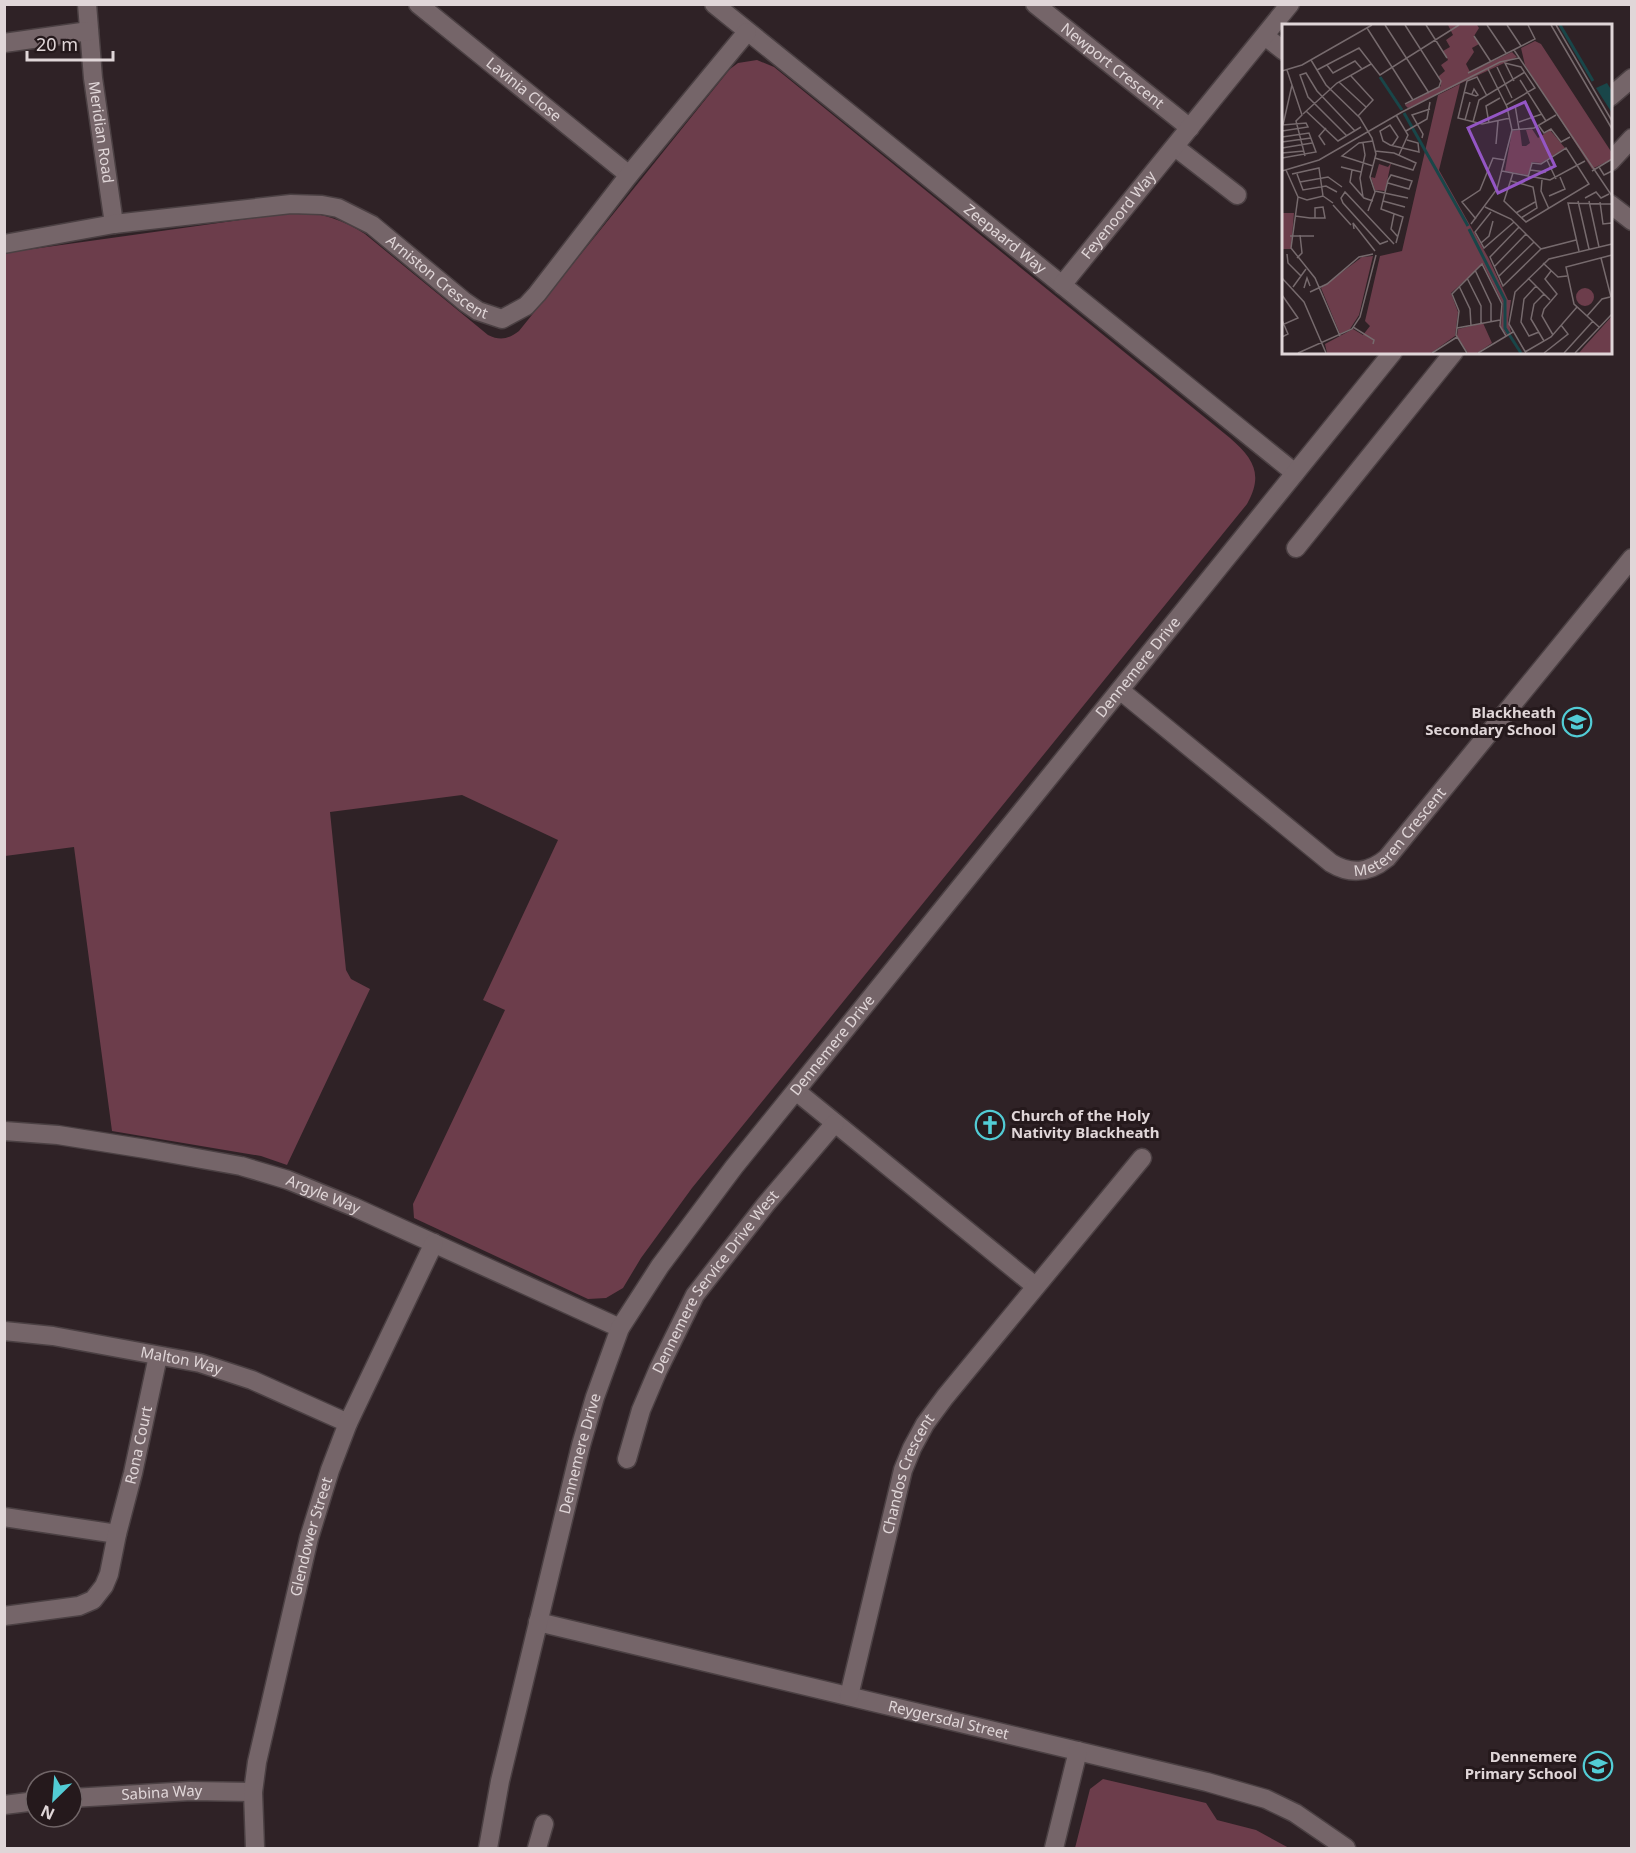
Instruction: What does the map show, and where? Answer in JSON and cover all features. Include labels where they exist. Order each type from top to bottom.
[{"type":"street","name":"Meridian Road","points":[[87,4],[93,78],[114,224]]},
{"type":"street","name":"Lavinia Close","points":[[418,4],[629,175]]},
{"type":"street","name":"Zeepaard Way","points":[[714,4],[1295,473]]},
{"type":"street","name":"Newport Crescent","points":[[1035,4],[1190,128]]},
{"type":"street","name":"Feyenoord Way","points":[[1062,285],[1290,4]]},
{"type":"street","points":[[4,43],[89,31]]},
{"type":"street","name":"Arniston Crescent","points":[[4,244],[114,224],[307,203],[338,208],[372,225],[465,302],[478,311],[502,319],[526,306],[537,294],[629,175],[747,32]]},
{"type":"street","points":[[1265,36],[1282,49]]},
{"type":"street","points":[[1612,96],[1632,78]]},
{"type":"street","points":[[1612,161],[1632,138]]},
{"type":"street","points":[[1175,147],[1237,195]]},
{"type":"street","points":[[1612,205],[1632,221]]},
{"type":"street","name":"Dennemere Drive","points":[[488,1848],[501,1781],[581,1445],[595,1397],[620,1328],[660,1266],[734,1167],[1391,354]]},
{"type":"street","points":[[1296,548],[1452,354]]},
{"type":"street","name":"Meteren Crescent","points":[[1121,691],[1331,862],[1344,870],[1370,869],[1387,858],[1632,558]]},
{"type":"street","points":[[796,1091],[1035,1286]]},
{"type":"street","name":"Dennemere Service Drive West","points":[[627,1459],[641,1410],[653,1380],[695,1295],[766,1204],[835,1123]]},
{"type":"street","name":"Argyle Way","points":[[4,1131],[91,1140],[241,1166],[288,1180],[434,1243],[620,1328]]},
{"type":"street","name":"Chandos Crescent","points":[[849,1696],[896,1496],[912,1448],[925,1424],[1035,1286],[1142,1158]]},
{"type":"street","name":"Glendower Street","points":[[255,1848],[253,1792],[263,1728],[309,1538],[348,1423],[434,1243]]},
{"type":"street","name":"Malton Way","points":[[4,1330],[53,1336],[200,1363],[252,1380],[348,1423]]},
{"type":"street","name":"Rona Court","points":[[4,1616],[79,1606],[93,1600],[104,1586],[109,1574],[133,1473],[158,1356]]},
{"type":"street","points":[[4,1517],[117,1534]]},
{"type":"street","name":"Reygersdal Street","points":[[538,1622],[1207,1782],[1266,1799],[1295,1813],[1346,1848]]},
{"type":"street","points":[[1054,1848],[1078,1750]]},
{"type":"street","name":"Sabina Way","points":[[84,1797],[191,1791],[253,1792]]},
{"type":"street","points":[[4,1805],[24,1802]]},
{"type":"street","points":[[537,1848],[544,1824]]},
{"type":"shaded area","points":[[757,60],[774,67],[1230,438],[1245,453],[1254,467],[1255,484],[1247,504],[692,1188],[641,1258],[623,1288],[606,1298],[588,1299],[414,1218],[413,1204],[505,1010],[483,1000],[558,840],[462,795],[330,812],[346,970],[351,979],[370,989],[287,1165],[261,1156],[112,1131],[74,847],[5,856],[4,253],[298,212],[316,214],[341,221],[365,234],[488,335],[496,338],[512,336],[519,331],[730,69],[738,63]]},
{"type":"shaded area","points":[[1103,1779],[1206,1803],[1217,1820],[1256,1830],[1289,1848],[1075,1848],[1090,1789]]},
{"type":"place","name":"Blackheath Secondary School","points":[[1577,722]]},
{"type":"place","name":"Church of the Holy Nativity Blackheath","points":[[990,1125]]},
{"type":"place","name":"Dennemere Primary School","points":[[1598,1766]]}]
